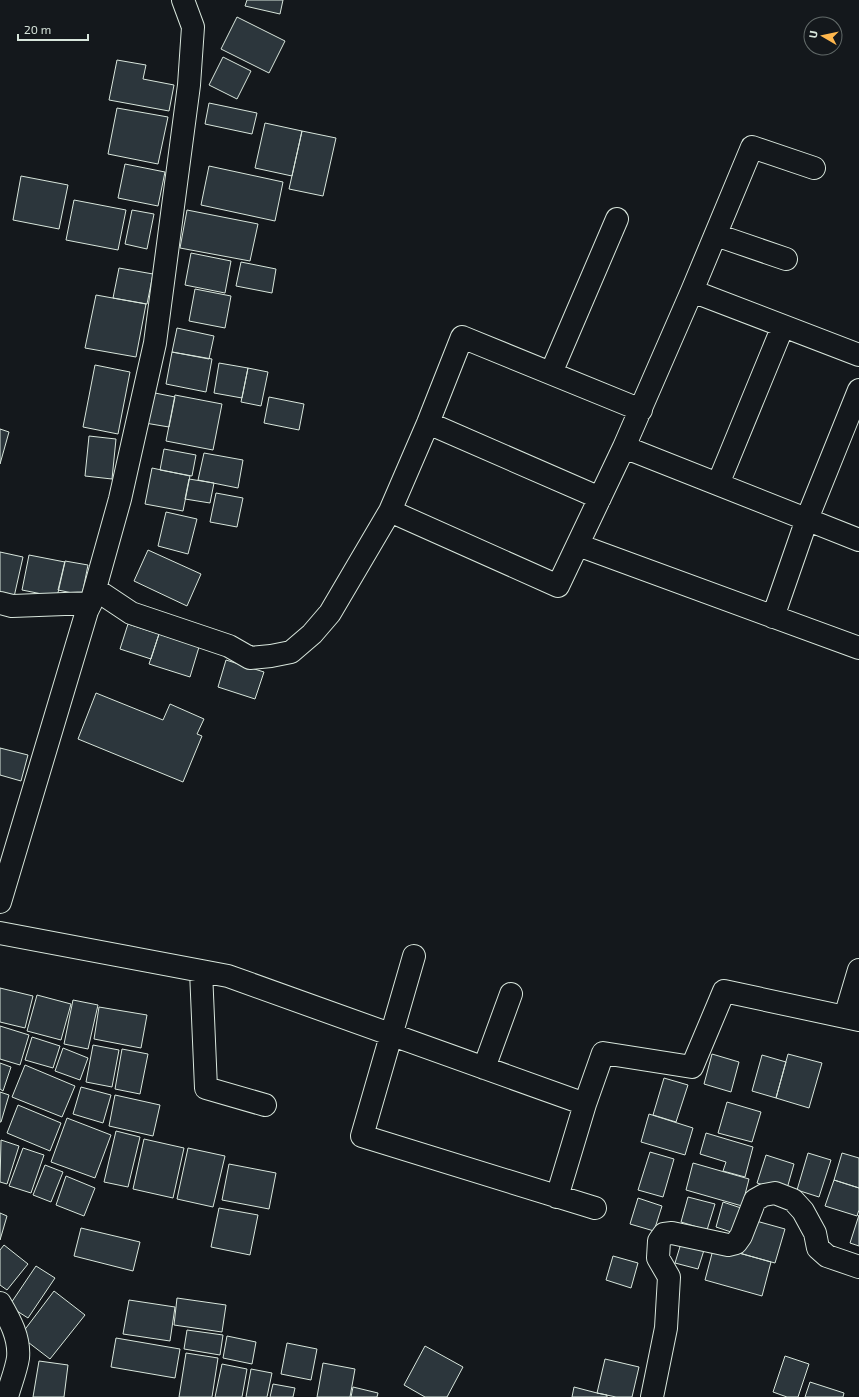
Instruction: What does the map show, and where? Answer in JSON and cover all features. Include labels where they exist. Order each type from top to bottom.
[{"type":"street","points":[[0,902],[87,611],[93,596],[120,499],[155,343],[189,85],[192,28],[183,0]]},
{"type":"street","points":[[390,511],[558,586],[624,447],[716,235],[752,146],[814,168]]},
{"type":"street","points":[[551,373],[617,219]]},
{"type":"street","points":[[716,235],[786,259]]},
{"type":"street","points":[[692,291],[859,355]]},
{"type":"street","points":[[718,484],[783,326]]},
{"type":"street","points":[[0,604],[12,606],[93,596],[131,614],[229,646],[250,658],[291,652],[312,634],[330,613],[390,511],[428,423],[462,338],[640,410]]},
{"type":"street","points":[[773,617],[807,519],[853,424],[859,390]]},
{"type":"street","points":[[428,423],[600,498]]},
{"type":"street","points":[[624,447],[859,540]]},
{"type":"street","points":[[578,545],[859,648]]},
{"type":"street","points":[[0,933],[228,976],[585,1104]]},
{"type":"street","points":[[414,956],[362,1136],[594,1208]]},
{"type":"street","points":[[557,1197],[585,1104],[603,1053],[692,1067],[724,991],[852,1018],[859,970]]},
{"type":"street","points":[[201,971],[206,1088],[265,1105]]},
{"type":"street","points":[[484,1068],[510,994]]},
{"type":"street","points":[[652,1397],[666,1328],[669,1276],[658,1258],[659,1241],[664,1234],[672,1233],[728,1245],[736,1243],[741,1236],[755,1200],[764,1194],[775,1193],[793,1200],[803,1211],[814,1233],[818,1248],[826,1256],[859,1267]]},
{"type":"street","points":[[0,1303],[12,1322],[18,1346],[18,1359],[7,1397]]},
{"type":"building","points":[[247,0],[283,0],[280,14],[245,6]]},
{"type":"building","points":[[237,17],[285,41],[269,73],[221,49]]},
{"type":"building","points":[[223,57],[251,71],[237,99],[209,85]]},
{"type":"building","points":[[117,60],[146,65],[143,79],[174,85],[169,111],[109,100]]},
{"type":"building","points":[[209,103],[257,113],[252,134],[205,124]]},
{"type":"building","points":[[117,108],[168,117],[158,164],[108,154]]},
{"type":"building","points":[[265,123],[302,131],[292,176],[255,168]]},
{"type":"building","points":[[302,131],[336,138],[323,196],[289,189]]},
{"type":"building","points":[[125,164],[165,172],[158,206],[118,198]]},
{"type":"building","points":[[209,166],[283,182],[275,221],[201,205]]},
{"type":"building","points":[[21,176],[68,185],[59,229],[13,220]]},
{"type":"building","points":[[74,200],[126,210],[118,250],[66,240]]},
{"type":"building","points":[[132,210],[154,214],[147,249],[125,244]]},
{"type":"building","points":[[187,210],[258,224],[250,261],[180,248]]},
{"type":"building","points":[[191,253],[231,261],[225,293],[185,285]]},
{"type":"building","points":[[241,262],[276,269],[272,293],[236,286]]},
{"type":"building","points":[[119,268],[153,274],[147,304],[113,298]]},
{"type":"building","points":[[195,289],[231,296],[225,328],[189,321]]},
{"type":"building","points":[[96,295],[146,304],[136,357],[85,348]]},
{"type":"building","points":[[177,328],[214,336],[209,359],[172,352]]},
{"type":"building","points":[[172,352],[212,359],[206,392],[166,384]]},
{"type":"building","points":[[219,363],[248,368],[242,398],[214,393]]},
{"type":"building","points":[[95,365],[130,372],[118,434],[83,427]]},
{"type":"building","points":[[248,368],[268,372],[261,406],[241,402]]},
{"type":"building","points":[[150,392],[175,397],[169,427],[145,423]]},
{"type":"building","points":[[175,395],[222,404],[213,450],[166,441]]},
{"type":"building","points":[[269,397],[304,404],[299,430],[264,423]]},
{"type":"building","points":[[0,429],[9,432],[0,464]]},
{"type":"building","points":[[89,436],[116,439],[112,479],[85,476]]},
{"type":"building","points":[[164,449],[196,455],[192,476],[160,470]]},
{"type":"building","points":[[204,453],[243,460],[238,488],[198,480]]},
{"type":"building","points":[[152,468],[190,476],[183,511],[145,504]]},
{"type":"building","points":[[189,479],[214,483],[210,503],[185,499]]},
{"type":"building","points":[[216,493],[243,498],[237,527],[210,522]]},
{"type":"building","points":[[166,512],[197,519],[188,554],[158,546]]},
{"type":"building","points":[[148,550],[201,574],[187,606],[134,581]]},
{"type":"building","points":[[0,552],[23,557],[14,597],[0,594]]},
{"type":"building","points":[[29,555],[65,562],[57,597],[22,590]]},
{"type":"building","points":[[65,561],[88,565],[82,595],[58,590]]},
{"type":"building","points":[[128,624],[159,634],[151,659],[120,649]]},
{"type":"building","points":[[159,634],[199,647],[190,677],[149,664]]},
{"type":"building","points":[[226,660],[264,672],[255,699],[218,687]]},
{"type":"building","points":[[96,693],[163,720],[170,704],[204,719],[197,734],[202,736],[183,782],[78,739]]},
{"type":"building","points":[[0,748],[28,755],[21,781],[0,775]]},
{"type":"building","points":[[0,988],[33,996],[25,1028],[0,1022]]},
{"type":"building","points":[[37,995],[71,1004],[61,1040],[27,1031]]},
{"type":"building","points":[[73,1000],[98,1005],[88,1049],[64,1044]]},
{"type":"building","points":[[99,1007],[147,1015],[141,1048],[94,1039]]},
{"type":"building","points":[[0,1026],[29,1035],[20,1065],[0,1059]]},
{"type":"building","points":[[32,1037],[60,1046],[53,1068],[25,1060]]},
{"type":"building","points":[[93,1045],[119,1050],[112,1087],[86,1082]]},
{"type":"building","points":[[63,1048],[88,1058],[80,1080],[55,1071]]},
{"type":"building","points":[[122,1049],[148,1054],[140,1094],[115,1089]]},
{"type":"building","points":[[712,1054],[739,1062],[731,1092],[704,1084]]},
{"type":"building","points":[[788,1054],[822,1063],[809,1108],[776,1098]]},
{"type":"building","points":[[762,1055],[786,1062],[776,1098],[752,1091]]},
{"type":"building","points":[[0,1063],[11,1067],[3,1091],[0,1089]]},
{"type":"building","points":[[25,1065],[75,1086],[62,1117],[12,1097]]},
{"type":"building","points":[[664,1078],[688,1085],[676,1122],[653,1115]]},
{"type":"building","points":[[81,1087],[111,1095],[103,1123],[73,1114]]},
{"type":"building","points":[[0,1092],[9,1095],[1,1122],[0,1122]]},
{"type":"building","points":[[115,1095],[160,1105],[153,1136],[109,1126]]},
{"type":"building","points":[[727,1102],[761,1112],[752,1142],[718,1133]]},
{"type":"building","points":[[18,1105],[61,1123],[50,1151],[7,1133]]},
{"type":"building","points":[[649,1114],[693,1128],[685,1155],[641,1142]]},
{"type":"building","points":[[67,1118],[111,1135],[95,1178],[51,1162]]},
{"type":"building","points":[[116,1131],[140,1137],[128,1187],[104,1182]]},
{"type":"building","points":[[706,1133],[753,1147],[745,1177],[723,1171],[726,1162],[700,1154]]},
{"type":"building","points":[[144,1139],[184,1148],[173,1198],[133,1189]]},
{"type":"building","points":[[1,1140],[19,1146],[7,1184],[0,1182]]},
{"type":"building","points":[[23,1148],[44,1155],[31,1193],[9,1186]]},
{"type":"building","points":[[188,1148],[225,1156],[213,1207],[177,1199]]},
{"type":"building","points":[[650,1152],[674,1159],[663,1197],[638,1190]]},
{"type":"building","points":[[808,1153],[831,1160],[819,1197],[797,1190]]},
{"type":"building","points":[[842,1153],[859,1158],[859,1188],[834,1180]]},
{"type":"building","points":[[766,1155],[794,1164],[786,1192],[757,1183]]},
{"type":"building","points":[[693,1163],[749,1179],[742,1206],[686,1190]]},
{"type":"building","points":[[229,1164],[276,1173],[269,1209],[222,1200]]},
{"type":"building","points":[[45,1165],[63,1172],[51,1202],[33,1195]]},
{"type":"building","points":[[66,1176],[95,1188],[84,1216],[56,1205]]},
{"type":"building","points":[[834,1180],[859,1188],[859,1210],[857,1216],[825,1206]]},
{"type":"building","points":[[688,1197],[715,1204],[707,1230],[681,1222]]},
{"type":"building","points":[[638,1198],[662,1206],[654,1231],[630,1224]]},
{"type":"building","points":[[723,1202],[741,1208],[734,1233],[716,1227]]},
{"type":"building","points":[[219,1208],[258,1215],[250,1255],[211,1247]]},
{"type":"building","points":[[0,1213],[7,1216],[0,1240]]},
{"type":"building","points":[[859,1215],[859,1246],[850,1243]]},
{"type":"building","points":[[749,1219],[785,1229],[775,1263],[739,1253]]},
{"type":"building","points":[[81,1228],[140,1242],[133,1271],[74,1256]]},
{"type":"building","points":[[682,1240],[705,1247],[698,1269],[675,1263]]},
{"type":"building","points":[[4,1245],[28,1264],[7,1290],[0,1285],[0,1250]]},
{"type":"building","points":[[714,1246],[771,1262],[762,1296],[705,1280]]},
{"type":"building","points":[[613,1256],[638,1263],[631,1288],[606,1280]]},
{"type":"building","points":[[36,1266],[55,1278],[28,1318],[9,1306]]},
{"type":"building","points":[[54,1291],[85,1315],[50,1359],[20,1336]]},
{"type":"building","points":[[177,1298],[226,1305],[222,1332],[174,1325]]},
{"type":"building","points":[[129,1300],[175,1307],[170,1341],[123,1334]]},
{"type":"building","points":[[187,1330],[223,1335],[220,1355],[184,1349]]},
{"type":"building","points":[[227,1336],[256,1342],[252,1364],[223,1358]]},
{"type":"building","points":[[116,1338],[180,1349],[175,1378],[111,1367]]},
{"type":"building","points":[[287,1343],[317,1349],[311,1380],[281,1374]]},
{"type":"building","points":[[425,1346],[463,1367],[447,1397],[425,1397],[404,1385]]},
{"type":"building","points":[[186,1353],[218,1358],[212,1397],[179,1397]]},
{"type":"building","points":[[785,1356],[809,1364],[798,1397],[787,1397],[773,1392]]},
{"type":"building","points":[[605,1359],[639,1367],[632,1397],[616,1397],[597,1393]]},
{"type":"building","points":[[39,1361],[68,1365],[64,1397],[33,1397]]},
{"type":"building","points":[[323,1363],[355,1369],[350,1397],[317,1397]]},
{"type":"building","points":[[222,1364],[247,1369],[242,1397],[215,1397]]},
{"type":"building","points":[[251,1369],[272,1373],[267,1397],[246,1397]]},
{"type":"building","points":[[810,1382],[844,1393],[843,1397],[805,1397]]},
{"type":"building","points":[[273,1384],[295,1388],[293,1397],[270,1397]]},
{"type":"building","points":[[353,1387],[378,1393],[377,1397],[351,1397]]},
{"type":"building","points":[[574,1387],[607,1395],[607,1397],[572,1397]]}]
